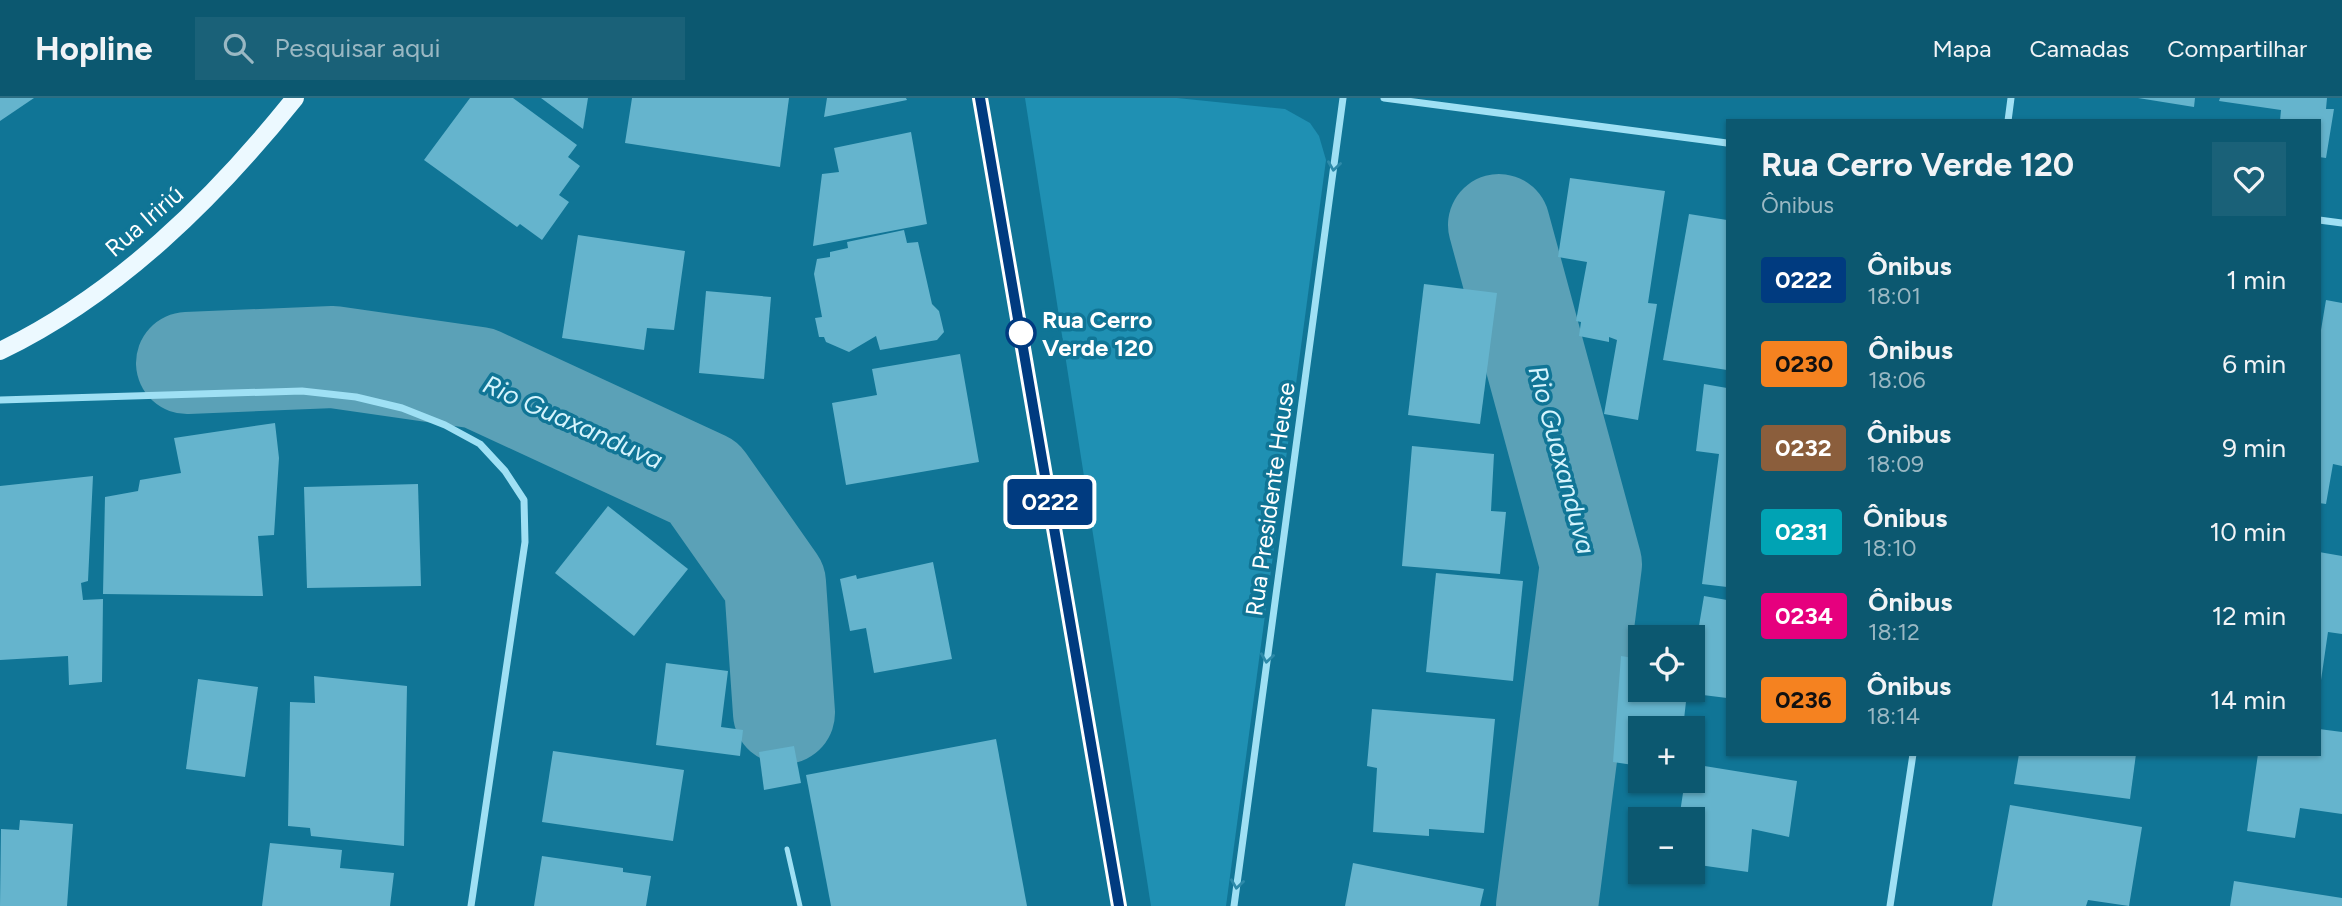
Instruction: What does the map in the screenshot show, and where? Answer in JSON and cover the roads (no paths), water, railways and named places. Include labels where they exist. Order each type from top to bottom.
[{"type":"main road","name":"Rua Iririú","points":[[0,351],[24,340],[85,300],[127,270],[166,237],[214,193],[295,98]]},
{"type":"street","points":[[980,98],[1119,906]]},
{"type":"street","name":"Rua Presidente Heuse","points":[[1234,906],[1343,98]]},
{"type":"street","points":[[1384,98],[1726,143]]},
{"type":"street","points":[[2008,119],[2011,98]]},
{"type":"street","points":[[2321,220],[2342,223]]},
{"type":"street","points":[[0,400],[302,391],[356,397],[402,408],[445,425],[480,444],[505,471],[524,500],[525,542],[471,906]]},
{"type":"street","points":[[1890,906],[1913,756]]},
{"type":"lane","points":[[788,849],[800,906]]},
{"type":"waterway","name":"Rio Guaxanduva","points":[[1499,225],[1591,564],[1547,906]]},
{"type":"waterway","name":"Rio Guaxanduva","points":[[187,363],[333,357],[479,378],[704,482],[775,583],[784,713]]},
{"type":"place","name":"Rua Cerro Verde 120","points":[[1021,333]]}]
